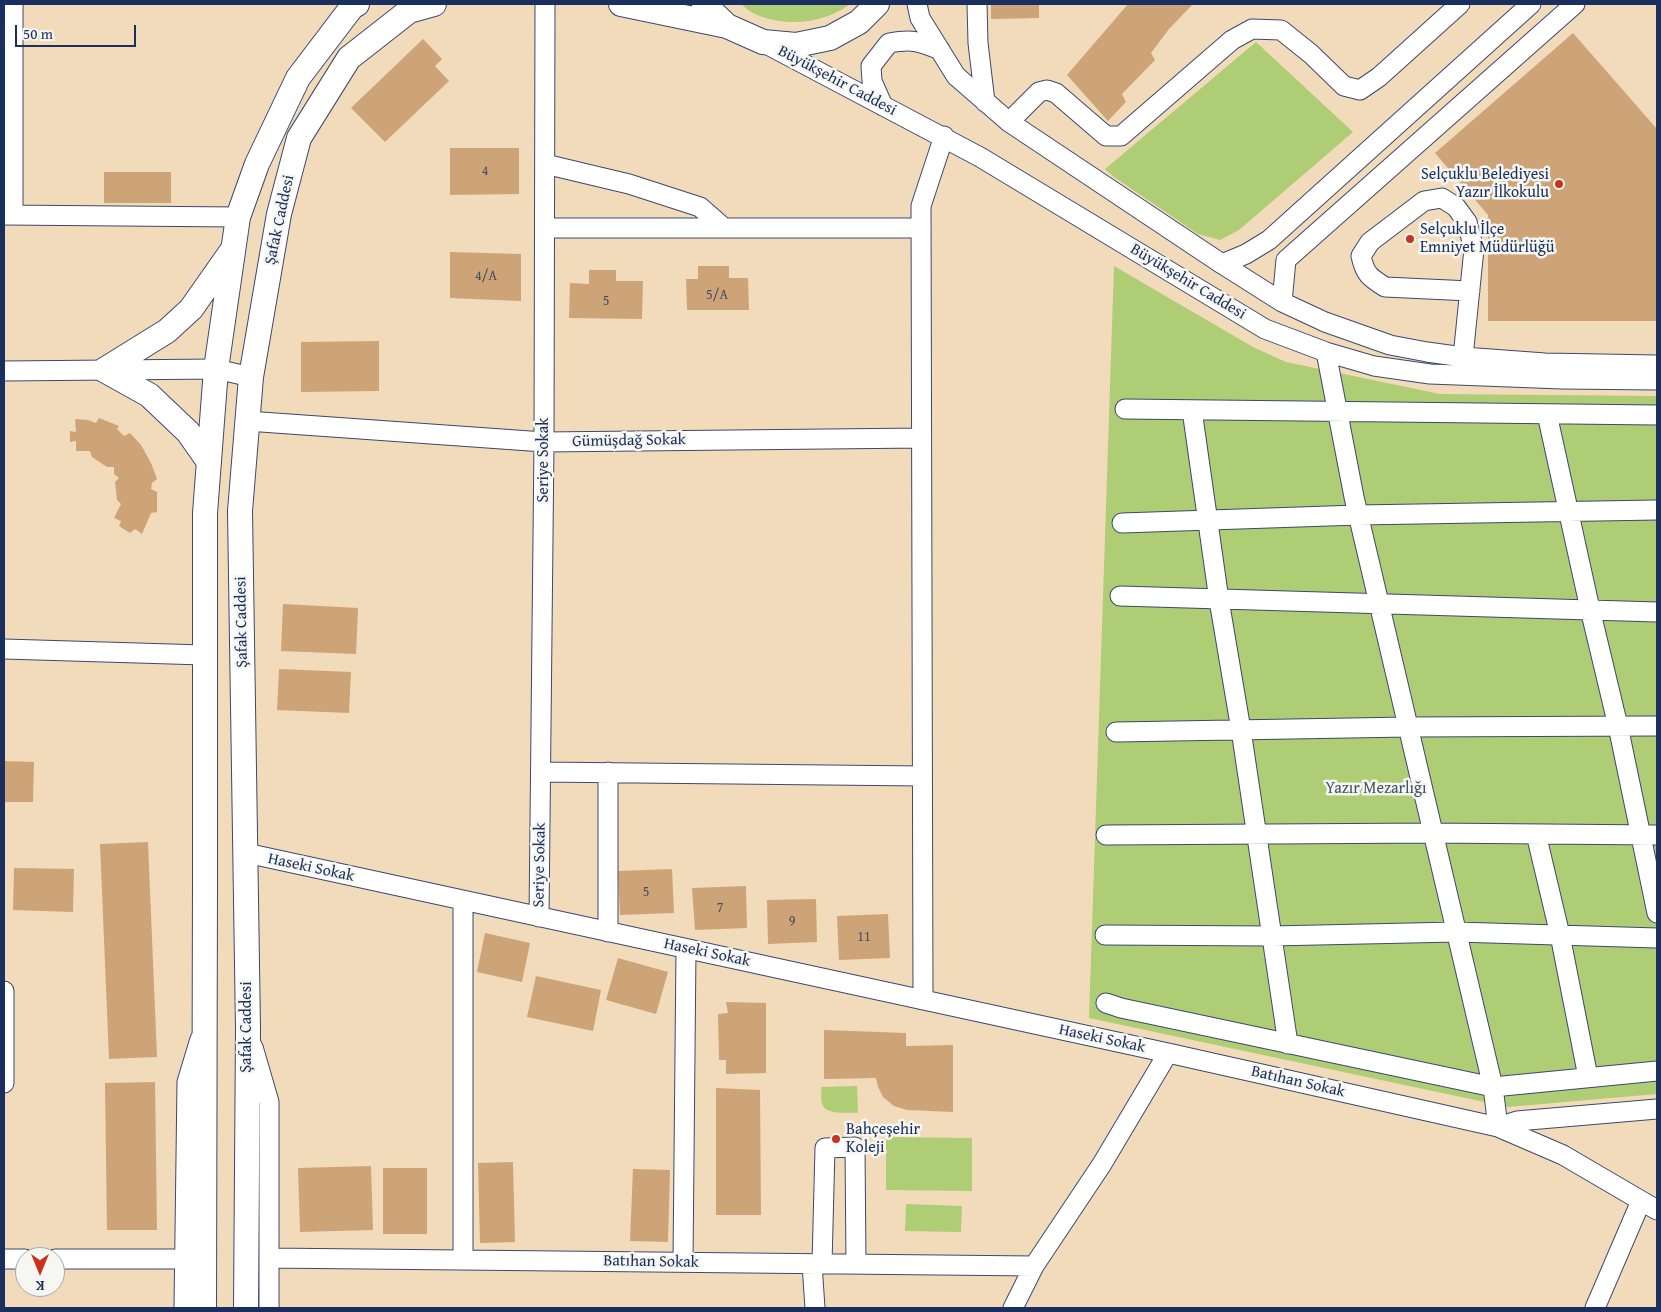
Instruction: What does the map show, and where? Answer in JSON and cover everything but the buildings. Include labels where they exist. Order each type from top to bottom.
[{"type":"main road","points":[[204,1308],[204,513],[216,368],[238,217],[258,164],[298,78],[356,4]]},
{"type":"main road","name":"Şafak Caddesi","points":[[246,1308],[248,1029],[240,511],[251,377],[279,214],[299,138],[349,58],[409,10],[434,4]]},
{"type":"main road","points":[[621,4],[727,26],[762,42],[796,45],[830,38],[859,22],[877,4]]},
{"type":"main road","points":[[704,4],[727,26]]},
{"type":"main road","points":[[209,462],[188,432],[149,395],[104,370],[166,331],[191,309],[233,248]]},
{"type":"street","points":[[12,4],[8,215],[238,217]]},
{"type":"street","name":"Seriye Sokak","points":[[539,917],[544,442],[545,4]]},
{"type":"street","name":"Büyükşehir Caddesi","points":[[917,4],[920,18],[956,76],[1009,122],[1282,302],[1325,322],[1390,345],[1463,357],[1545,363],[1657,364]]},
{"type":"street","points":[[977,4],[978,43],[985,102]]},
{"type":"street","points":[[1009,122],[1039,92],[1047,90],[1056,93],[1106,136],[1121,136],[1232,40],[1252,29],[1281,30],[1311,54],[1344,86],[1360,90],[1379,77],[1460,4]]},
{"type":"street","points":[[1222,264],[1246,254],[1269,240],[1531,4]]},
{"type":"street","points":[[1282,302],[1286,260],[1575,4]]},
{"type":"street","points":[[883,106],[872,81],[871,66],[889,43],[905,40],[920,42],[940,50]]},
{"type":"street","name":"Büyükşehir Caddesi","points":[[762,42],[944,136],[1266,329],[1326,352],[1374,366],[1430,374],[1562,379],[1657,380]]},
{"type":"street","points":[[923,1000],[921,206],[944,136]]},
{"type":"street","points":[[545,164],[628,184],[700,207],[724,228]]},
{"type":"street","points":[[1463,357],[1470,291],[1474,249],[1467,222],[1456,207],[1442,198],[1424,201],[1370,242],[1361,256],[1364,269],[1373,280],[1384,287],[1470,291]]},
{"type":"street","points":[[545,228],[921,228]]},
{"type":"street","points":[[1269,240],[1286,260]]},
{"type":"street","points":[[1326,352],[1358,516],[1493,1087],[1498,1127],[1517,1121],[1657,1108]]},
{"type":"street","points":[[4,371],[216,368],[251,377]]},
{"type":"street","points":[[1125,409],[1657,415]]},
{"type":"street","points":[[1192,410],[1219,600],[1241,730],[1288,1044]]},
{"type":"street","points":[[1547,414],[1618,726],[1649,835],[1657,914]]},
{"type":"street","name":"Gümüşdağ Sokak","points":[[247,421],[544,442],[921,438]]},
{"type":"street","points":[[1122,523],[1657,510]]},
{"type":"street","points":[[1120,596],[1657,612]]},
{"type":"street","points":[[4,650],[204,654]]},
{"type":"street","points":[[1116,732],[1408,727],[1657,726]]},
{"type":"street","points":[[541,772],[922,776]]},
{"type":"street","points":[[608,772],[608,932]]},
{"type":"street","points":[[1106,835],[1433,833],[1649,835]]},
{"type":"street","points":[[1536,834],[1560,935],[1588,1078]]},
{"type":"street","name":"Haseki Sokak","points":[[246,854],[1168,1053]]},
{"type":"street","points":[[463,901],[463,1260]]},
{"type":"street","points":[[1105,935],[1272,936],[1456,932],[1657,938]]},
{"type":"street","points":[[683,1262],[686,949]]},
{"type":"street","points":[[4,991],[4,1083]]},
{"type":"street","points":[[1106,1003],[1121,1008],[1493,1087],[1657,1071]]},
{"type":"street","points":[[184,1308],[188,1082],[205,1024]]},
{"type":"street","points":[[248,1029],[269,1102],[269,1308]]},
{"type":"street","points":[[1012,1308],[1034,1266],[1102,1164],[1168,1053]]},
{"type":"street","name":"Batıhan Sokak","points":[[1168,1053],[1498,1127],[1563,1155],[1649,1205]]},
{"type":"street","points":[[815,1308],[825,1148],[855,1147],[856,1264]]},
{"type":"street","points":[[1595,1308],[1649,1205]]},
{"type":"street","name":"Batıhan Sokak","points":[[269,1258],[1034,1266]]},
{"type":"street","points":[[65,1259],[185,1259]]},
{"type":"green space","points":[[741,4],[850,4],[840,11],[816,20],[790,22],[765,18],[751,12]]},
{"type":"green space","points":[[1256,42],[1353,132],[1239,230],[1220,240],[1198,234],[1105,169]]},
{"type":"green space","name":"Yazır Mezarlığı","points":[[1114,266],[1253,347],[1286,362],[1440,394],[1657,396],[1657,1094],[1508,1107],[1089,1018]]},
{"type":"green space","points":[[857,1086],[858,1113],[829,1111],[823,1106],[821,1087]]},
{"type":"green space","points":[[886,1137],[972,1138],[972,1191],[886,1190]]},
{"type":"green space","points":[[906,1204],[962,1206],[961,1232],[905,1231]]},
{"type":"place","name":"Selçuklu Belediyesi Yazır İlkokulu","points":[[1559,184]]},
{"type":"place","name":"Selçuklu İlçe Emniyet Müdürlüğü","points":[[1410,239]]},
{"type":"place","name":"Bahçeşehir Koleji","points":[[836,1139]]}]
